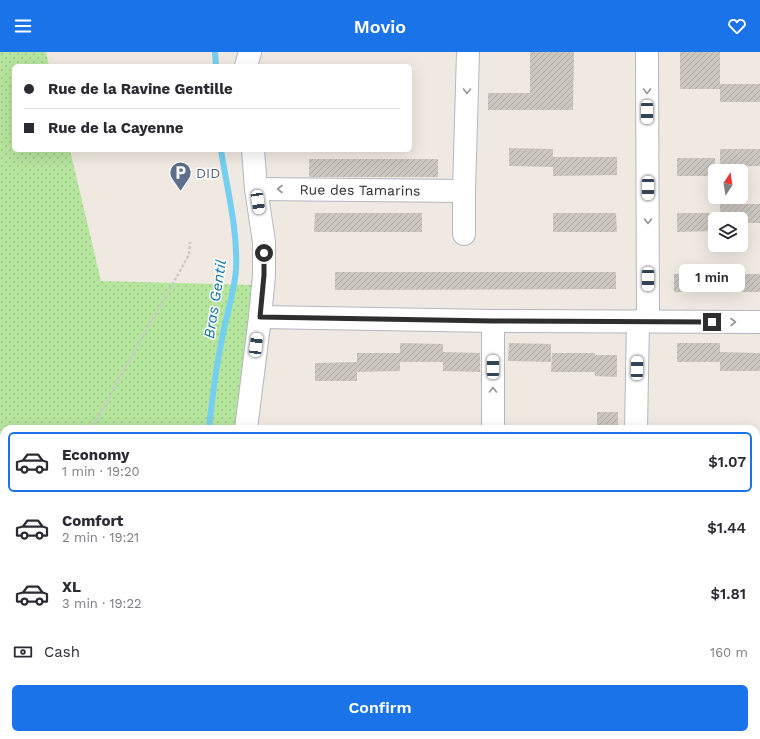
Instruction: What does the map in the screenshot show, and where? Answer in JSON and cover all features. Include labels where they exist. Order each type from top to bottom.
[{"type":"street","points":[[247,64],[250,52]]},
{"type":"street","points":[[464,234],[468,52]]},
{"type":"street","points":[[636,425],[643,321],[647,52]]},
{"type":"street","points":[[246,425],[264,275],[264,242],[256,189],[253,152]]},
{"type":"street","name":"Rue des Tamarins","points":[[256,189],[464,191]]},
{"type":"street","points":[[260,317],[493,321],[760,322]]},
{"type":"street","points":[[493,321],[493,425]]},
{"type":"path","points":[[94,425],[184,264],[189,254],[190,242]]},
{"type":"green space","points":[[0,52],[46,52],[49,64],[12,64],[12,152],[70,152],[101,281],[256,285],[257,425],[0,425]]},
{"type":"building","points":[[530,52],[574,52],[573,110],[488,110],[488,93],[530,93]]},
{"type":"building","points":[[680,52],[720,52],[720,84],[760,84],[760,102],[720,102],[720,89],[680,89]]},
{"type":"building","points":[[509,148],[553,149],[553,157],[617,157],[617,175],[553,176],[553,167],[509,166]]},
{"type":"building","points":[[720,149],[760,149],[760,166],[748,166],[748,164],[720,164]]},
{"type":"building","points":[[677,158],[715,158],[715,164],[708,164],[708,176],[677,176]]},
{"type":"building","points":[[309,159],[438,159],[438,177],[309,177]]},
{"type":"building","points":[[720,204],[760,204],[760,223],[748,223],[748,212],[720,212]]},
{"type":"building","points":[[315,213],[422,213],[422,232],[314,232]]},
{"type":"building","points":[[553,213],[616,213],[617,232],[553,232]]},
{"type":"building","points":[[677,213],[708,213],[708,231],[677,232]]},
{"type":"building","points":[[335,272],[616,272],[616,289],[335,290]]},
{"type":"building","points":[[674,274],[760,274],[760,292],[674,292]]},
{"type":"building","points":[[400,343],[443,344],[443,352],[480,353],[480,372],[443,371],[443,362],[400,362],[400,371],[357,372],[357,381],[315,381],[315,363],[357,362],[357,353],[400,353]]},
{"type":"building","points":[[509,343],[551,344],[551,362],[508,361]]},
{"type":"building","points":[[677,343],[720,343],[720,362],[677,362]]},
{"type":"building","points":[[720,352],[760,353],[760,371],[720,371]]},
{"type":"building","points":[[552,353],[595,353],[595,355],[617,355],[617,377],[595,376],[595,372],[551,372]]},
{"type":"building","points":[[597,412],[618,412],[618,425],[597,425]]},
{"type":"waterway","name":"Bras Gentil","points":[[215,52],[216,64]]},
{"type":"waterway","name":"Bras Gentil","points":[[209,425],[218,361],[234,288],[236,270],[234,225],[221,152]]},
{"type":"place","name":"DID","points":[[181,192]]},
{"type":"route","points":[[264,253],[264,275],[260,317],[493,321],[712,322]]}]
